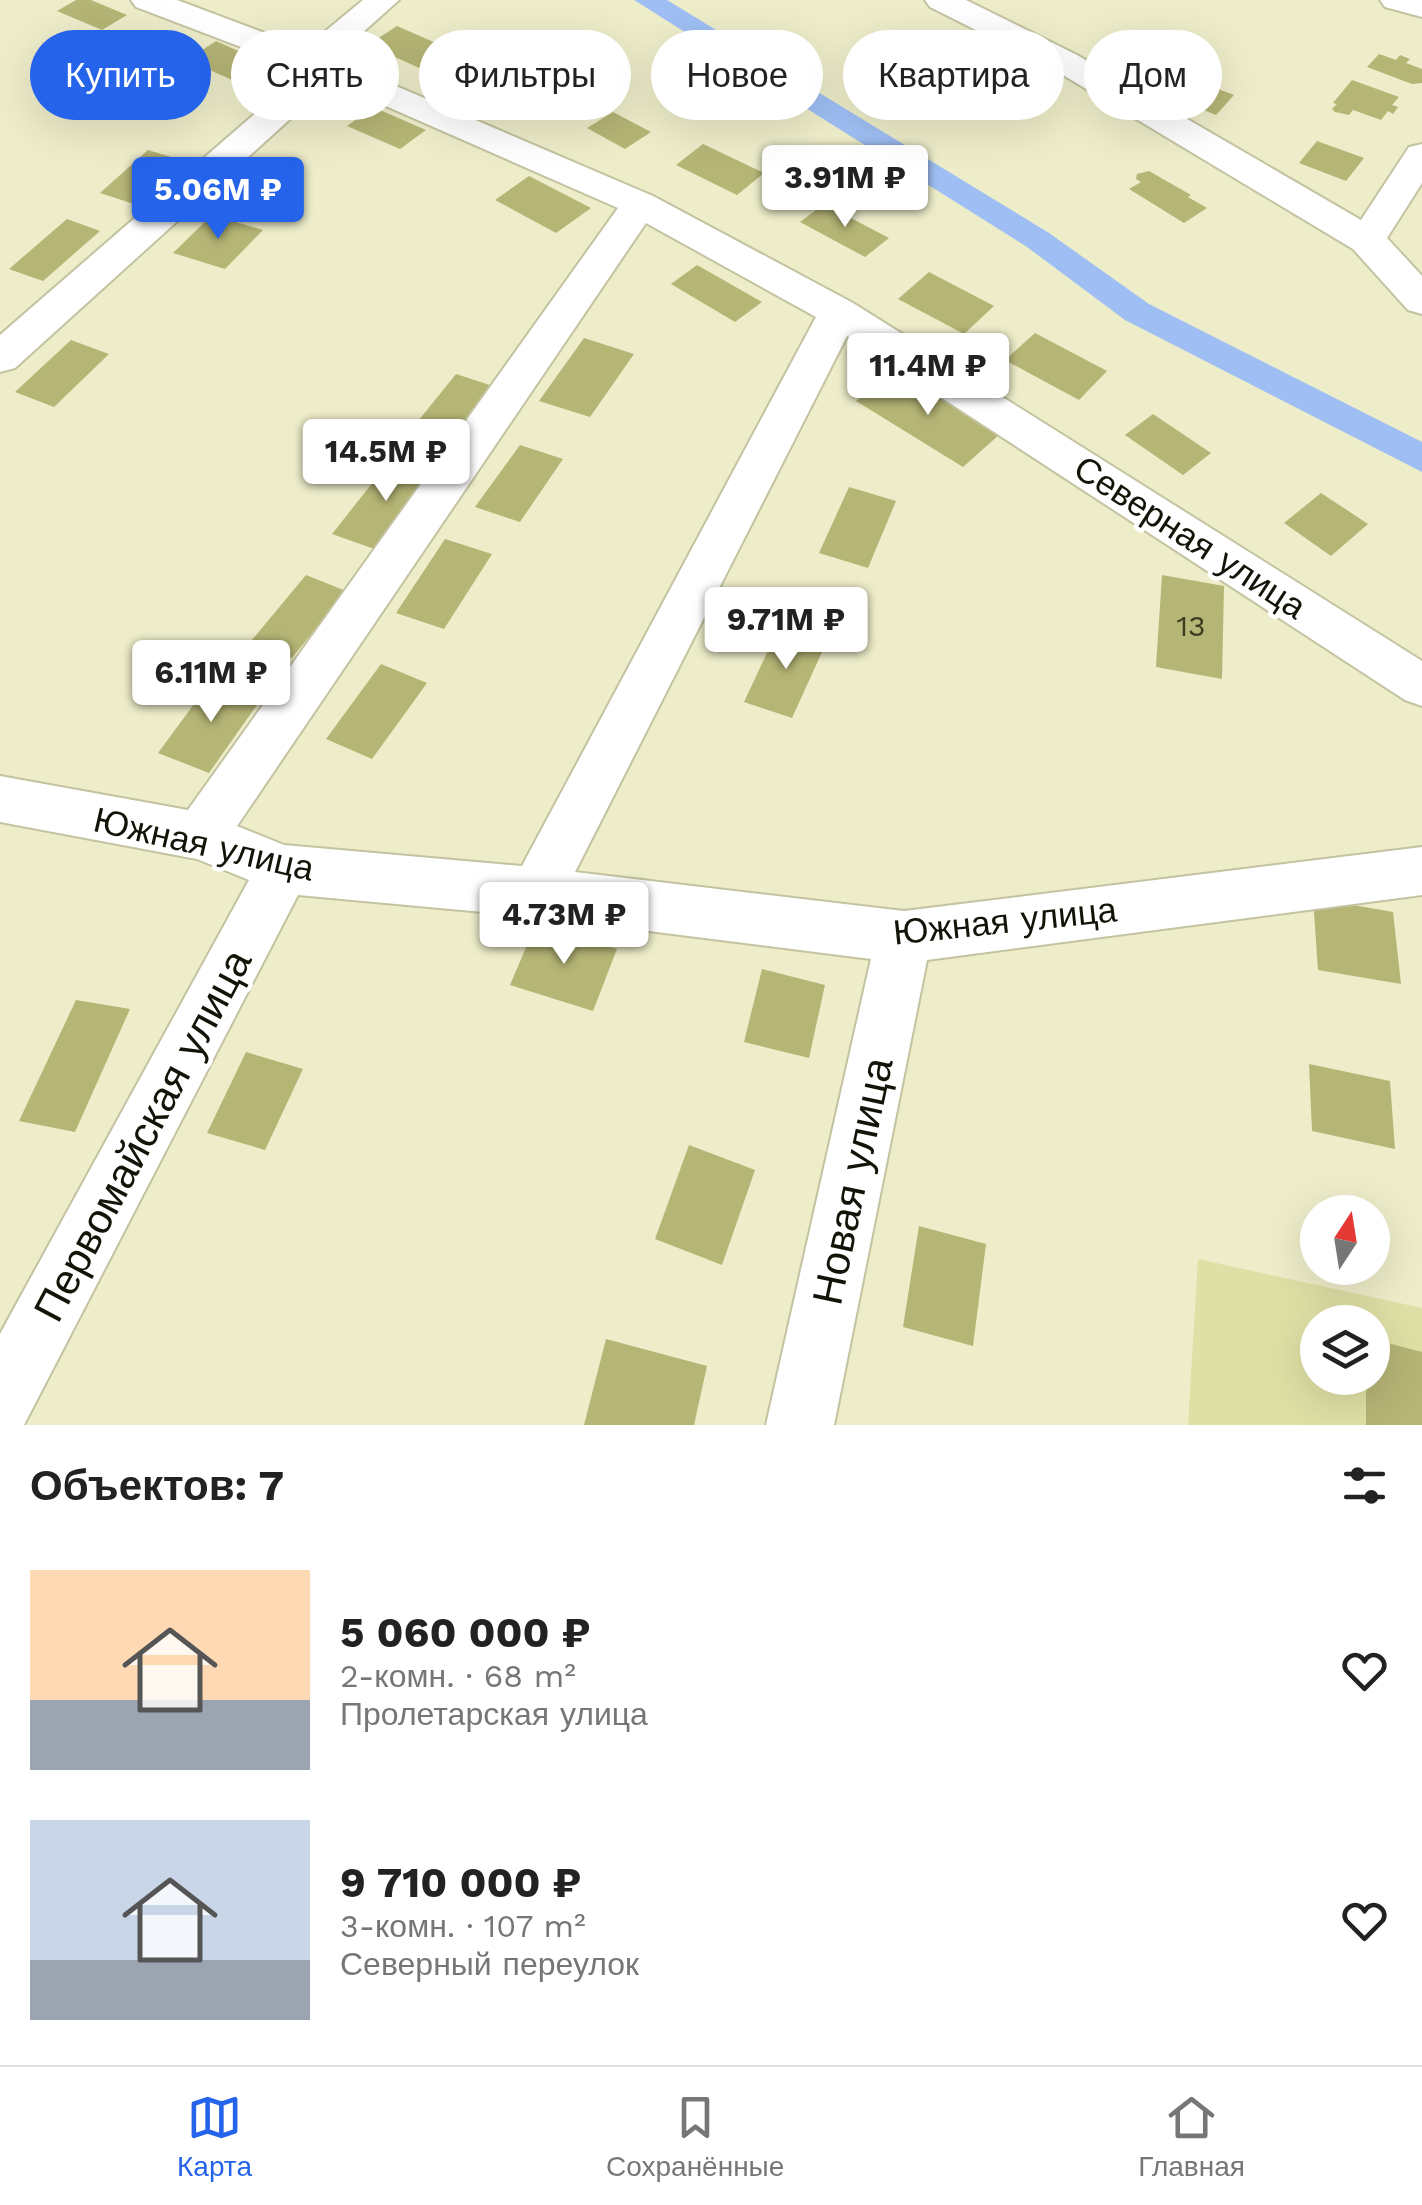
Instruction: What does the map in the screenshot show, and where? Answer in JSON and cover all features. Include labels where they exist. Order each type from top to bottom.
[{"type":"street","name":"Северная улица","points":[[148,0],[231,31]]},
{"type":"street","points":[[353,30],[383,0]]},
{"type":"street","points":[[941,0],[1065,62],[1367,240],[1422,301]]},
{"type":"street","points":[[1396,0],[1422,7]]},
{"type":"street","name":"Северная улица","points":[[399,99],[640,204],[839,312],[1422,686]]},
{"type":"street","points":[[0,358],[257,120]]},
{"type":"street","points":[[1367,240],[1422,156]]},
{"type":"street","points":[[200,836],[640,204]]},
{"type":"street","points":[[536,892],[839,312]]},
{"type":"street","name":"Южная улица","points":[[0,799],[200,836],[283,869],[536,892],[904,937],[1422,871]]},
{"type":"street","name":"Первомайская улица","points":[[0,1401],[283,869]]},
{"type":"street","name":"Новая улица","points":[[800,1425],[904,937]]},
{"type":"green space","points":[[1198,1259],[1300,1281],[1300,1285],[1317,1285],[1422,1308],[1422,1425],[1188,1425]]},
{"type":"building","points":[[76,0],[91,0],[127,15],[102,30],[57,11]]},
{"type":"building","points":[[397,26],[419,36],[419,68],[399,59],[399,30],[391,30]]},
{"type":"building","points":[[216,41],[231,48],[231,79],[211,71],[211,44]]},
{"type":"building","points":[[1379,54],[1396,60],[1400,55],[1410,59],[1406,63],[1422,69],[1422,83],[1412,84],[1367,67]]},
{"type":"building","points":[[1352,80],[1399,97],[1392,105],[1398,107],[1381,120],[1353,110],[1349,115],[1335,112],[1332,109],[1337,104],[1333,103]]},
{"type":"building","points":[[1222,90],[1234,95],[1222,108]]},
{"type":"building","points":[[399,118],[426,130],[400,149],[347,126],[355,120]]},
{"type":"building","points":[[600,120],[628,120],[651,132],[625,149],[587,128]]},
{"type":"building","points":[[1317,141],[1364,158],[1346,181],[1299,163]]},
{"type":"building","points":[[703,144],[764,173],[737,195],[676,165]]},
{"type":"building","points":[[148,150],[181,160],[134,204],[100,193]]},
{"type":"building","points":[[1149,171],[1207,208],[1184,223],[1129,189],[1141,182],[1136,179],[1137,174]]},
{"type":"building","points":[[529,176],[591,208],[556,233],[495,200]]},
{"type":"building","points":[[824,204],[889,238],[865,257],[800,222]]},
{"type":"building","points":[[212,215],[263,230],[225,269],[173,253]]},
{"type":"building","points":[[67,219],[100,231],[43,281],[9,269]]},
{"type":"building","points":[[697,265],[762,302],[735,322],[671,284]]},
{"type":"building","points":[[929,272],[994,306],[964,334],[898,299]]},
{"type":"building","points":[[1035,333],[1107,371],[1079,400],[1005,360]]},
{"type":"building","points":[[584,338],[634,354],[590,417],[539,401]]},
{"type":"building","points":[[71,340],[109,354],[54,407],[15,392]]},
{"type":"building","points":[[894,370],[1000,434],[963,467],[856,401]]},
{"type":"building","points":[[456,374],[502,389],[458,447],[410,431]]},
{"type":"building","points":[[1153,414],[1211,453],[1183,475],[1125,435]]},
{"type":"building","points":[[520,445],[563,459],[520,522],[475,507]]},
{"type":"building","points":[[393,457],[439,473],[380,551],[332,534]]},
{"type":"building","points":[[849,487],[896,501],[868,568],[819,553]]},
{"type":"building","points":[[1321,493],[1368,524],[1331,556],[1284,523]]},
{"type":"building","points":[[445,539],[492,554],[444,629],[396,613]]},
{"type":"building","points":[[306,575],[346,591],[292,658],[251,641]]},
{"type":"building","points":[[1162,575],[1224,586],[1222,679],[1156,667]]},
{"type":"building","points":[[780,625],[827,641],[792,718],[744,702]]},
{"type":"building","points":[[381,664],[427,683],[372,759],[326,739]]},
{"type":"building","points":[[214,677],[264,695],[209,773],[158,753]]},
{"type":"building","points":[[1313,898],[1393,912],[1401,984],[1318,970]]},
{"type":"building","points":[[536,924],[617,949],[593,1011],[510,985]]},
{"type":"building","points":[[762,969],[825,985],[809,1058],[744,1042]]},
{"type":"building","points":[[76,1000],[130,1009],[75,1132],[19,1121]]},
{"type":"building","points":[[246,1052],[303,1069],[265,1150],[207,1133]]},
{"type":"building","points":[[1309,1064],[1390,1081],[1395,1149],[1312,1131]]},
{"type":"building","points":[[689,1145],[755,1170],[722,1265],[655,1239]]},
{"type":"building","points":[[919,1226],[986,1244],[973,1346],[903,1327]]},
{"type":"building","points":[[606,1339],[707,1366],[694,1425],[584,1425]]},
{"type":"building","points":[[1390,1344],[1422,1352],[1422,1425],[1366,1425],[1366,1395],[1390,1395]]},
{"type":"waterway","points":[[648,0],[1038,240],[1137,312],[1422,458]]}]
